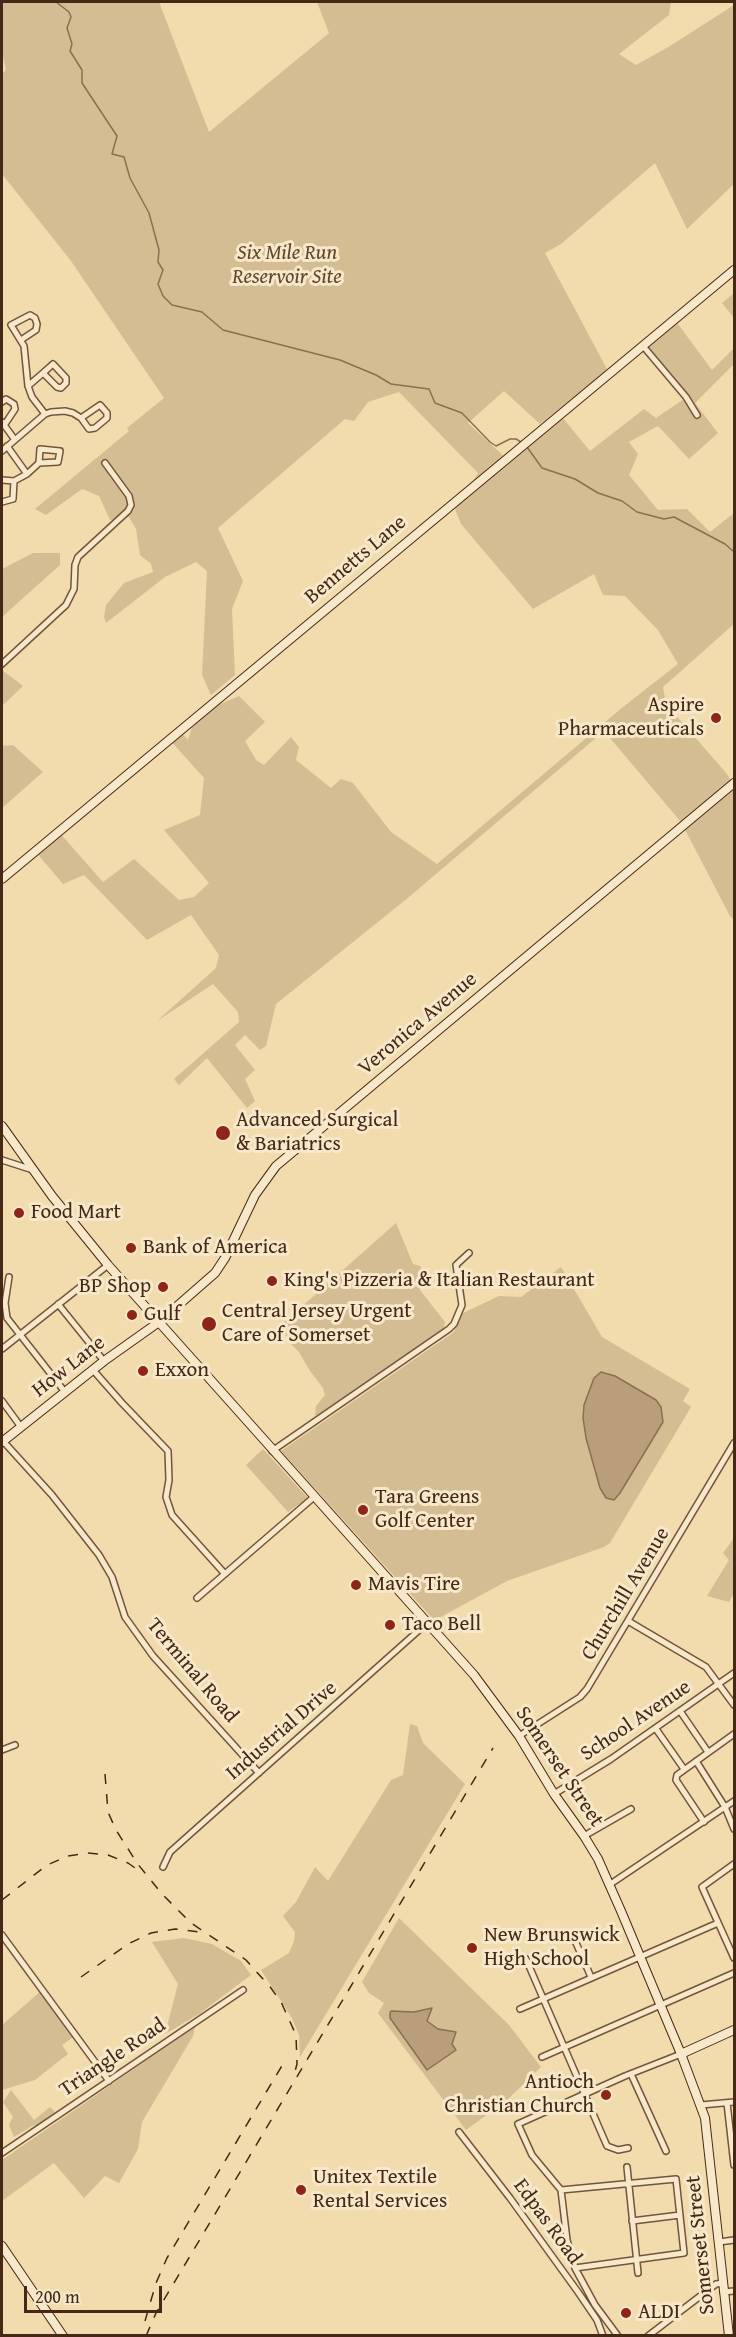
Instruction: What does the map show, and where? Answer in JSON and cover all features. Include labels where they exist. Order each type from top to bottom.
[{"type":"street","name":"Bennetts Lane","points":[[2,879],[735,270]]},
{"type":"street","points":[[21,340],[36,330],[35,318],[30,315],[11,326],[24,346],[28,386],[32,397],[45,414]]},
{"type":"street","points":[[643,346],[686,397],[697,415]]},
{"type":"street","points":[[28,386],[53,364],[66,378],[66,383],[61,388],[57,387],[43,373]]},
{"type":"street","points":[[2,402],[6,399],[14,404],[15,409],[3,423],[15,440]]},
{"type":"street","points":[[2,451],[45,414],[65,411],[81,418],[89,429],[95,428],[106,418],[106,413],[100,405],[81,418]]},
{"type":"street","points":[[7,446],[27,474]]},
{"type":"street","points":[[2,480],[14,481],[27,474],[39,463]]},
{"type":"street","points":[[2,664],[66,605],[74,589],[75,565],[78,557],[128,511],[131,505],[129,496],[105,463]]},
{"type":"street","points":[[2,502],[13,499],[14,481]]},
{"type":"street","name":"Veronica Avenue","points":[[159,1322],[220,1266],[255,1195],[276,1166],[735,783]]},
{"type":"street","name":"Somerset Street","points":[[2,1126],[33,1170],[108,1265],[474,1675],[519,1736],[554,1794],[598,1859],[701,2105],[710,2148],[729,2336]]},
{"type":"street","points":[[2,1160],[33,1170]]},
{"type":"street","points":[[272,1451],[454,1324],[462,1305],[456,1265],[469,1253]]},
{"type":"street","points":[[2,1349],[108,1265]]},
{"type":"street","points":[[9,1277],[5,1302],[6,1317],[64,1392]]},
{"type":"street","points":[[58,1304],[104,1361]]},
{"type":"street","name":"How Lane","points":[[2,1442],[104,1361],[159,1322]]},
{"type":"street","points":[[93,1370],[168,1451],[169,1480],[166,1497],[172,1515],[225,1574]]},
{"type":"street","points":[[2,1401],[21,1427]]},
{"type":"street","name":"Terminal Road","points":[[2,1442],[52,1495],[99,1555],[112,1577],[125,1617],[153,1656],[259,1773]]},
{"type":"street","name":"Churchill Avenue","points":[[519,1736],[580,1697],[587,1689],[735,1443]]},
{"type":"street","points":[[197,1598],[314,1497]]},
{"type":"street","points":[[628,1621],[695,1659],[711,1672],[735,1705]]},
{"type":"street","name":"Industrial Drive","points":[[164,1867],[170,1852],[427,1623]]},
{"type":"street","name":"School Avenue","points":[[554,1794],[656,1729],[735,1673]]},
{"type":"street","points":[[680,1711],[708,1752]]},
{"type":"street","points":[[656,1729],[684,1769]]},
{"type":"street","points":[[704,1822],[676,1780],[677,1774],[735,1734]]},
{"type":"street","points":[[2,1750],[15,1745]]},
{"type":"street","points":[[696,1761],[725,1807],[735,1829]]},
{"type":"street","points":[[609,1885],[735,1801]]},
{"type":"street","points":[[584,1836],[631,1809]]},
{"type":"street","points":[[735,1864],[702,1887],[735,1958]]},
{"type":"street","points":[[520,2009],[718,1923]]},
{"type":"street","points":[[2,1935],[109,2081]]},
{"type":"street","points":[[576,1943],[591,1977]]},
{"type":"street","points":[[526,1959],[607,2146],[618,2150],[628,2148]]},
{"type":"street","points":[[542,2058],[735,1973]]},
{"type":"street","name":"Triangle Road","points":[[2,2153],[243,1990]]},
{"type":"street","points":[[618,2336],[595,2305],[575,2268],[567,2240],[561,2190],[532,2155],[518,2124],[735,2030]]},
{"type":"street","points":[[631,2074],[666,2151]]},
{"type":"street","points":[[701,2105],[735,2102]]},
{"type":"street","points":[[727,2103],[735,2165]]},
{"type":"street","name":"Edpas Road","points":[[459,2132],[578,2292],[597,2320],[603,2336]]},
{"type":"street","points":[[627,2167],[638,2273]]},
{"type":"street","points":[[561,2190],[676,2180],[684,2253],[575,2268]]},
{"type":"street","points":[[632,2221],[680,2216]]},
{"type":"street","points":[[719,2242],[735,2240]]},
{"type":"street","points":[[2,2246],[63,2336]]},
{"type":"street","points":[[648,2336],[716,2284],[735,2291]]},
{"type":"green space","name":"Six Mile Run Reservoir Site","points":[[2,2],[159,2],[209,132],[329,33],[317,2],[671,2],[669,15],[619,54],[636,65],[734,5],[734,184],[687,229],[655,163],[561,244],[545,253],[608,371],[540,424],[504,391],[468,423],[510,462],[562,417],[590,451],[644,409],[656,418],[684,399],[642,348],[675,320],[712,370],[734,348],[734,364],[695,403],[718,433],[689,459],[658,426],[629,442],[638,454],[629,475],[658,510],[687,509],[710,532],[734,513],[734,624],[663,687],[666,704],[727,774],[734,786],[734,920],[681,822],[604,731],[409,897],[276,1004],[266,1046],[260,1050],[245,1035],[235,1045],[255,1070],[245,1079],[255,1101],[247,1108],[207,1058],[179,1085],[174,1079],[239,1022],[238,1012],[213,984],[157,1021],[216,968],[219,955],[191,915],[147,940],[84,875],[63,884],[35,851],[58,831],[103,882],[134,859],[179,900],[194,897],[209,883],[164,830],[200,815],[204,778],[169,739],[179,730],[188,740],[192,727],[218,705],[239,696],[265,722],[245,741],[256,760],[264,765],[291,737],[299,747],[296,760],[331,788],[341,779],[353,783],[391,832],[437,864],[623,707],[678,664],[658,630],[625,596],[603,595],[594,574],[533,609],[461,524],[455,509],[478,473],[399,392],[368,402],[354,421],[345,419],[218,528],[243,581],[232,609],[235,675],[211,695],[202,675],[207,571],[196,562],[165,577],[106,623],[104,617],[106,605],[124,583],[153,572],[151,564],[140,555],[136,529],[129,517],[110,520],[99,496],[82,489],[46,515],[35,509],[129,431],[127,428],[164,398],[71,261],[2,174],[2,74],[6,70],[2,52]]},
{"type":"green space","points":[[734,293],[734,318],[722,303]]},
{"type":"green space","points":[[33,553],[60,553],[60,565],[2,617],[2,569]]},
{"type":"green space","points":[[2,670],[23,686],[2,706]]},
{"type":"green space","points":[[13,745],[43,772],[2,808],[2,746]]},
{"type":"green space","points":[[396,1223],[413,1264],[420,1266],[428,1279],[422,1281],[420,1290],[445,1322],[443,1332],[323,1416],[315,1415],[316,1406],[325,1395],[323,1388],[299,1352],[290,1343],[281,1325]]},
{"type":"green space","points":[[561,1267],[602,1337],[690,1389],[683,1401],[691,1407],[610,1543],[507,1581],[437,1619],[433,1619],[281,1451],[454,1332],[461,1314],[499,1296],[521,1297]]},
{"type":"green space","points":[[263,1449],[308,1498],[288,1512],[246,1465]]},
{"type":"green space","points":[[734,1538],[734,1593],[729,1602],[707,1596],[729,1560],[723,1553]]},
{"type":"green space","points":[[410,1724],[417,1726],[423,1743],[465,1784],[300,2057],[299,2035],[292,2018],[261,1970],[289,1953],[295,1932],[283,1916],[296,1902],[315,1867],[328,1881],[391,1780],[403,1775]]},
{"type":"green space","points":[[399,1918],[509,2025],[541,2067],[507,2100],[466,2130],[378,2013],[384,2003],[369,1993],[362,1982]]},
{"type":"green space","points":[[184,1938],[212,1944],[241,1961],[251,1975],[199,2014],[165,2034],[178,1984],[152,1942]]},
{"type":"green space","points":[[42,1990],[75,2036],[62,2045],[68,2054],[35,2080],[2,2090],[2,2025]]},
{"type":"green space","points":[[195,2027],[193,2036],[142,2122],[138,2149],[119,2183],[105,2176],[84,2198],[54,2163],[2,2201],[2,2160]]},
{"type":"green space","points":[[11,2090],[34,2120],[50,2107],[55,2112],[40,2125],[32,2126],[14,2137],[9,2125],[13,2117],[3,2102]]},
{"type":"shaded area","points":[[601,1372],[615,1376],[656,1400],[661,1407],[663,1422],[614,1500],[606,1498],[600,1488],[586,1438],[583,1418],[584,1405],[594,1378]]},
{"type":"shaded area","points":[[432,2008],[427,2021],[438,2029],[456,2032],[452,2044],[456,2050],[427,2070],[390,2018],[390,2013],[391,2011],[414,2012]]},
{"type":"waterway","points":[[56,2],[69,12],[71,17],[67,28],[72,44],[70,51],[82,70],[82,83],[117,136],[112,154],[124,157],[130,178],[149,213],[159,250],[158,262],[163,270],[158,284],[163,296],[172,305],[202,312],[223,330],[340,360],[391,384],[429,389],[435,403],[462,413],[496,446],[510,439],[521,442]]},
{"type":"waterway","points":[[527,447],[542,468],[575,479],[598,493],[622,501],[637,512],[664,519],[674,517],[725,544],[734,552]]},
{"type":"railway","points":[[146,2336],[156,2313],[493,1748]]},
{"type":"railway","points":[[105,1774],[108,1812],[116,1830],[137,1863],[162,1894],[191,1923],[246,1960],[282,2004],[296,2035],[297,2064],[294,2075]]},
{"type":"railway","points":[[2,1900],[47,1865],[68,1856],[87,1853],[108,1855],[138,1870]]},
{"type":"railway","points":[[81,1977],[128,1944],[151,1933],[175,1929],[199,1932]]},
{"type":"railway","points":[[145,2321],[156,2283],[167,2258],[283,2064]]},
{"type":"place","name":"Aspire Pharmaceuticals","points":[[716,718]]},
{"type":"place","name":"Advanced Surgical & Bariatrics","points":[[223,1133]]},
{"type":"place","name":"Food Mart","points":[[19,1213]]},
{"type":"place","name":"Bank of America","points":[[131,1248]]},
{"type":"place","name":"King's Pizzeria & Italian Restaurant","points":[[272,1281]]},
{"type":"place","name":"BP Shop","points":[[163,1287]]},
{"type":"place","name":"Gulf","points":[[132,1315]]},
{"type":"place","name":"Central Jersey Urgent Care of Somerset","points":[[209,1324]]},
{"type":"place","name":"Exxon","points":[[143,1371]]},
{"type":"place","name":"Tara Greens Golf Center","points":[[363,1510]]},
{"type":"place","name":"Mavis Tire","points":[[356,1585]]},
{"type":"place","name":"Taco Bell","points":[[390,1625]]},
{"type":"place","name":"New Brunswick High School","points":[[472,1948]]},
{"type":"place","name":"Antioch Christian Church","points":[[606,2095]]},
{"type":"place","name":"Unitex Textile Rental Services","points":[[301,2190]]},
{"type":"place","name":"ALDI","points":[[626,2313]]}]
